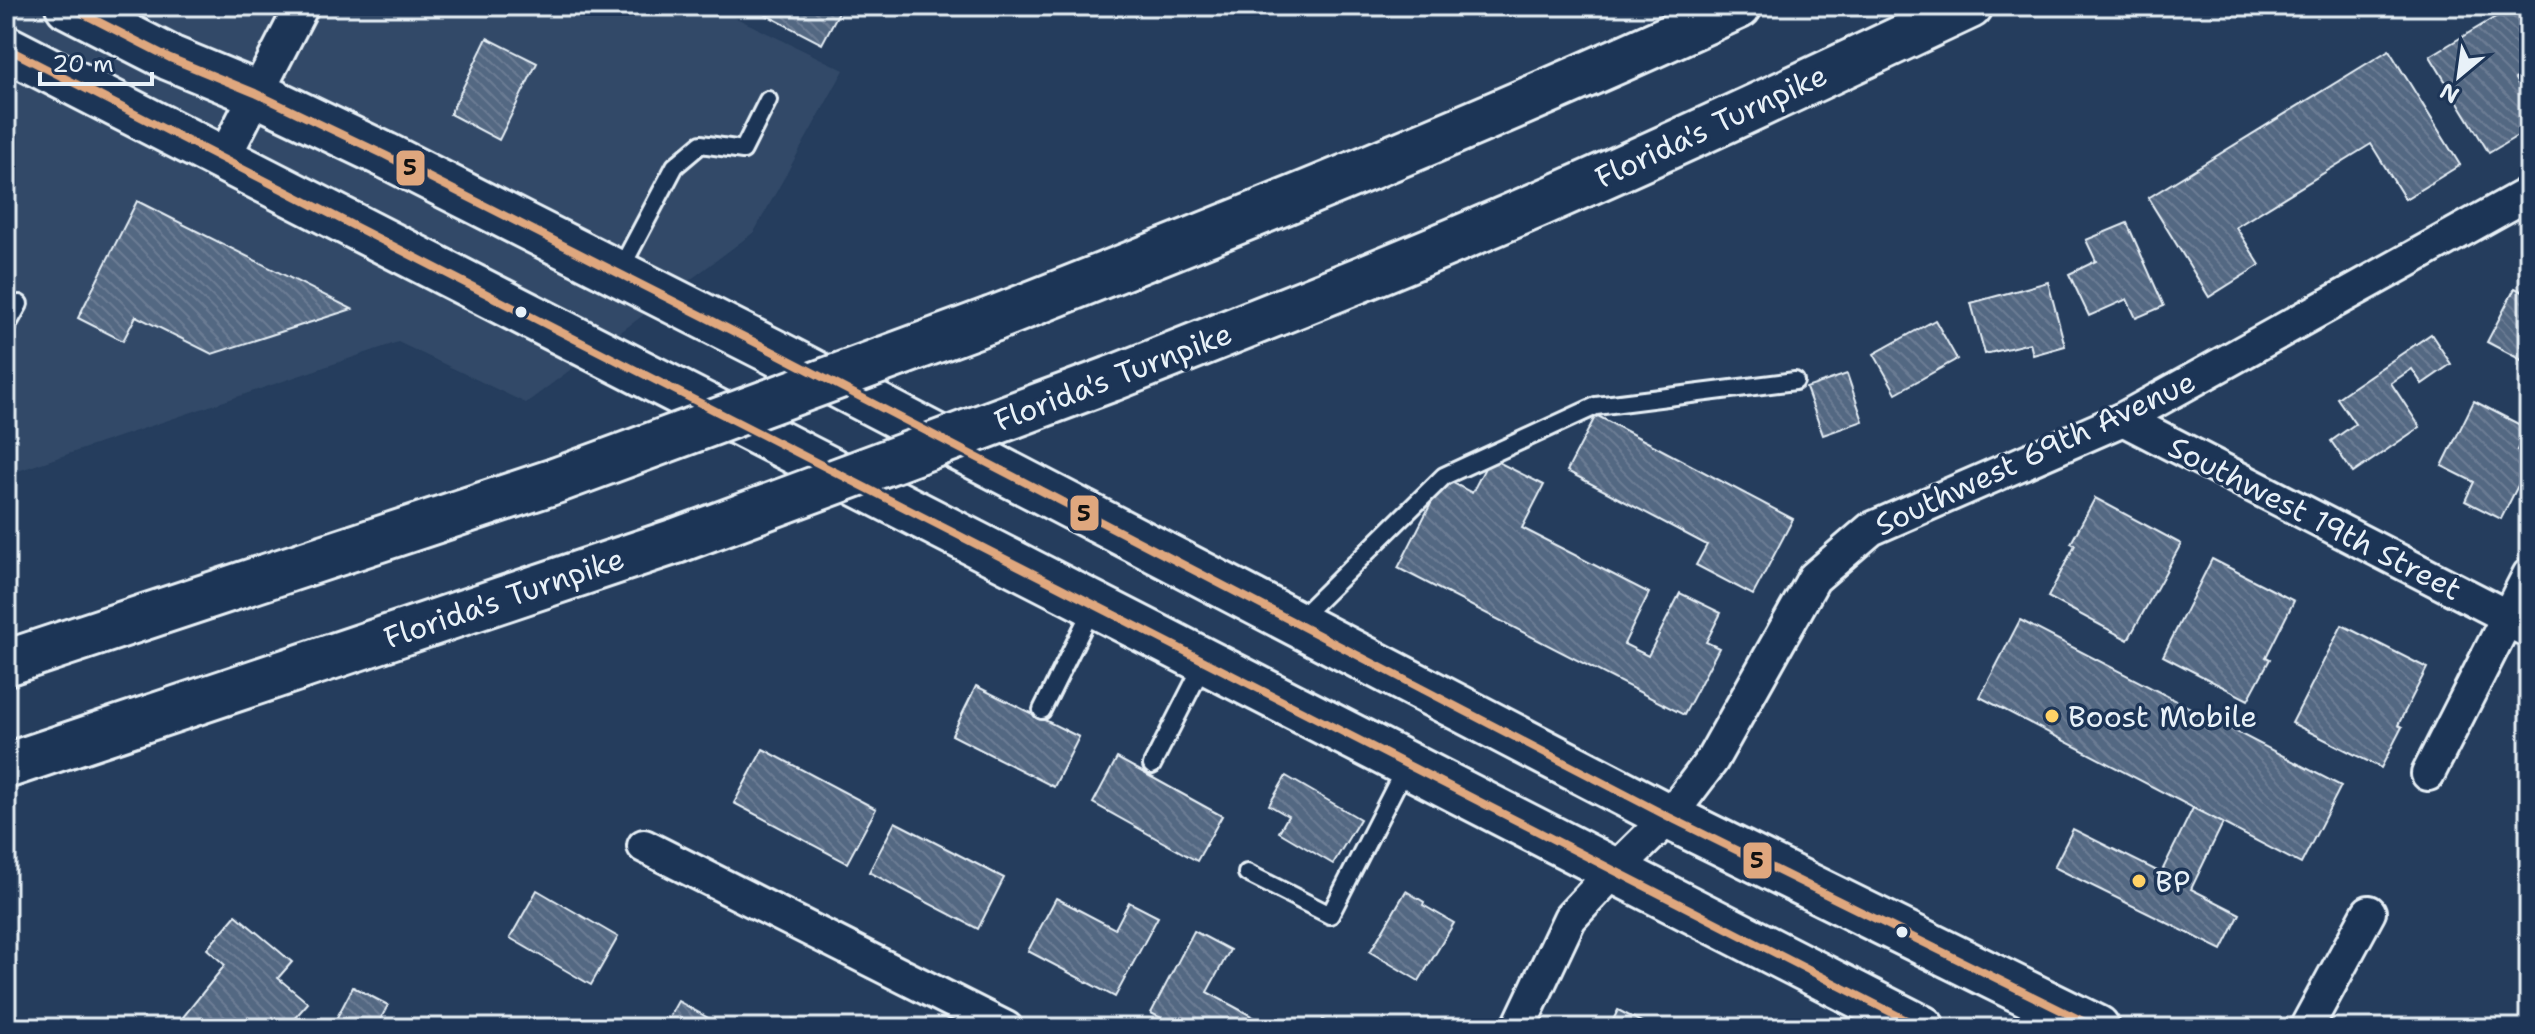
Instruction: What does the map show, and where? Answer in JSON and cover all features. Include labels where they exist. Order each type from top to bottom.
[{"type":"main road","points":[[68,6],[170,58],[335,131],[618,273],[1669,817],[2097,1028]]},
{"type":"main road","points":[[6,663],[555,481],[993,319],[1267,211],[1525,102],[1739,6]]},
{"type":"main road","name":"Florida's Turnpike","points":[[6,766],[676,541],[1111,379],[1540,204],[1726,122],[1970,6]]},
{"type":"main road","points":[[6,48],[1922,1028]]},
{"type":"street","points":[[223,159],[302,6]]},
{"type":"street","name":"Southwest 69th Avenue","points":[[1518,1028],[1570,918],[1669,817],[1712,760],[1814,578],[1871,529],[2123,419],[2529,193]]},
{"type":"street","name":"Southwest 19th Street","points":[[2123,419],[2513,628]]},
{"type":"street","points":[[2428,774],[2513,628],[2529,575]]},
{"type":"street","points":[[644,846],[1006,1028]]},
{"type":"street","points":[[2306,1028],[2369,912]]},
{"type":"lane","points":[[618,273],[675,166],[701,144],[743,150],[768,100]]},
{"type":"lane","points":[[6,327],[19,304]]},
{"type":"lane","points":[[1295,622],[1444,476],[1596,406],[1795,381]]},
{"type":"lane","points":[[1042,710],[1094,605]]},
{"type":"lane","points":[[1152,765],[1205,663]]},
{"type":"lane","points":[[1247,873],[1330,915],[1406,766]]},
{"type":"shaded area","points":[[6,6],[711,6],[844,70],[754,232],[526,403],[398,342],[6,475]]},
{"type":"building","points":[[749,6],[842,6],[822,44]]},
{"type":"building","points":[[2514,6],[2529,6],[2529,70],[2515,79],[2529,103],[2529,129],[2489,153],[2430,56]]},
{"type":"building","points":[[487,38],[537,63],[499,140],[450,114]]},
{"type":"building","points":[[2389,50],[2460,165],[2405,199],[2371,144],[2236,227],[2260,265],[2209,297],[2148,198]]},
{"type":"building","points":[[137,201],[352,309],[212,354],[136,316],[123,341],[78,318]]},
{"type":"building","points":[[2127,223],[2164,306],[2136,318],[2127,299],[2089,316],[2069,274],[2096,261],[2086,240]]},
{"type":"building","points":[[2048,282],[2065,346],[2033,355],[2030,343],[1985,354],[1971,303]]},
{"type":"building","points":[[2515,288],[2529,295],[2529,364],[2487,342]]},
{"type":"building","points":[[1935,320],[1957,359],[1896,393],[1874,354]]},
{"type":"building","points":[[2431,334],[2451,364],[2422,384],[2412,369],[2391,383],[2420,427],[2353,473],[2331,441],[2355,424],[2337,398]]},
{"type":"building","points":[[1847,374],[1863,421],[1823,435],[1806,388]]},
{"type":"building","points":[[2474,401],[2528,429],[2517,450],[2529,456],[2529,464],[2501,519],[2465,501],[2474,482],[2442,466]]},
{"type":"building","points":[[1596,415],[1793,519],[1753,595],[1696,565],[1707,545],[1567,471]]},
{"type":"building","points":[[1490,458],[1544,485],[1522,528],[1649,593],[1624,644],[1648,656],[1680,593],[1721,613],[1706,642],[1719,648],[1684,715],[1398,568],[1444,478],[1472,493]]},
{"type":"building","points":[[2095,498],[2181,544],[2128,640],[2048,597]]},
{"type":"building","points":[[2212,559],[2294,601],[2266,657],[2270,659],[2248,700],[2163,656]]},
{"type":"building","points":[[2020,620],[2341,786],[2301,864],[1980,697]]},
{"type":"building","points":[[2342,625],[2427,668],[2398,725],[2402,727],[2381,768],[2292,723]]},
{"type":"building","points":[[976,686],[1079,737],[1054,787],[952,735]]},
{"type":"building","points":[[763,749],[876,809],[847,863],[734,803]]},
{"type":"building","points":[[1117,758],[1222,816],[1197,861],[1093,803]]},
{"type":"building","points":[[1286,776],[1360,819],[1333,864],[1279,832],[1288,816],[1269,805]]},
{"type":"building","name":"BP","points":[[2193,808],[2223,823],[2191,889],[2240,914],[2222,950],[2054,867],[2073,829],[2161,873]]},
{"type":"building","points":[[895,822],[1004,878],[978,929],[869,872]]},
{"type":"building","points":[[537,890],[618,937],[591,985],[510,938]]},
{"type":"building","points":[[1406,891],[1454,923],[1419,981],[1370,952]]},
{"type":"building","points":[[1056,898],[1115,929],[1129,902],[1158,917],[1115,997],[1028,951]]},
{"type":"building","points":[[236,915],[292,962],[278,978],[308,1003],[286,1028],[196,1028],[183,1017],[225,965],[207,949]]},
{"type":"building","points":[[1194,931],[1230,950],[1207,992],[1269,1028],[1181,1028],[1151,1013]]},
{"type":"building","points":[[353,987],[388,1005],[376,1028],[345,1028],[334,1023]]},
{"type":"building","points":[[678,1001],[726,1028],[663,1028]]},
{"type":"building","points":[[1618,1010],[1653,1028],[1609,1028]]},
{"type":"building","points":[[793,1019],[811,1028],[788,1028]]},
{"type":"building","points":[[1323,1020],[1337,1028],[1319,1028]]},
{"type":"transit line","name":"5","points":[[68,6],[170,58],[255,93],[385,155],[772,351],[1669,817],[2097,1028]]},
{"type":"transit line","name":"5","points":[[6,48],[1922,1028]]},
{"type":"place","name":"Boost Mobile","points":[[2052,716]]},
{"type":"place","name":"BP","points":[[2139,881]]}]
